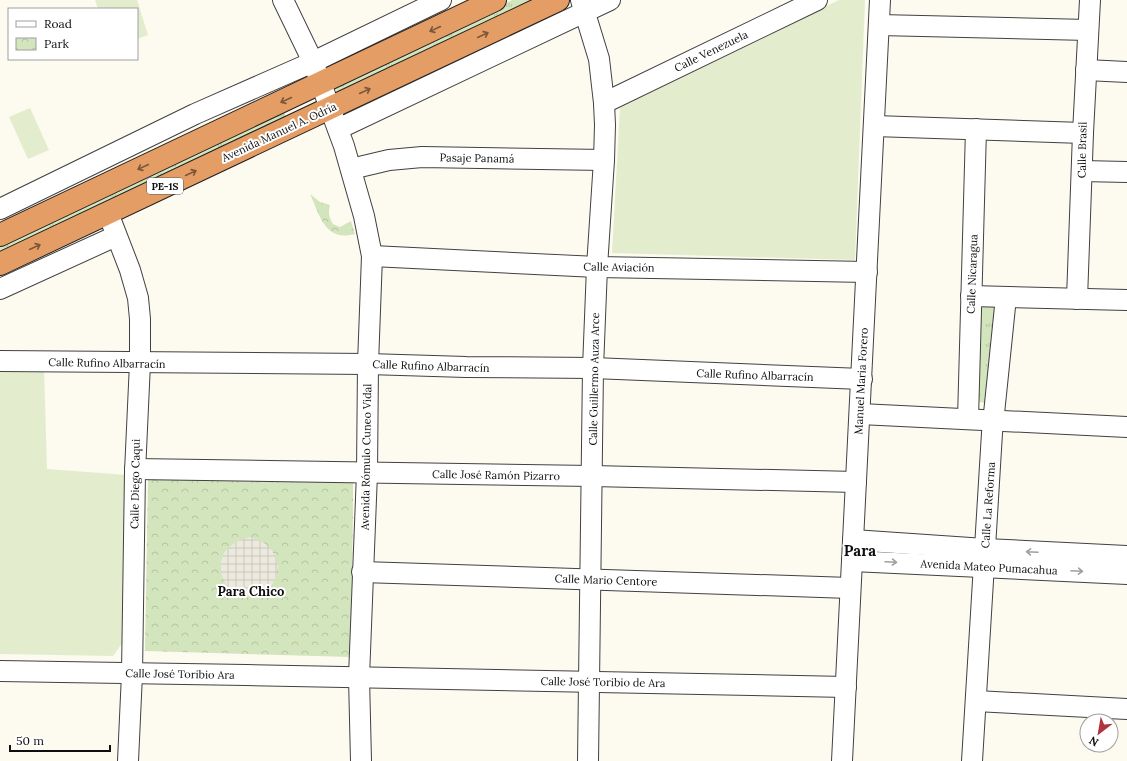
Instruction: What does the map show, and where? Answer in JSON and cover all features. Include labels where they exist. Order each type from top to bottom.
[{"type":"highway","name":"PE-1S","points":[[0,234],[495,0]]},
{"type":"highway","name":"Avenida Manuel A. Odría","points":[[0,264],[558,0]]},
{"type":"street","name":"Avenida Rómulo Cuneo Vidal","points":[[283,0],[313,62],[338,129],[364,216],[372,256],[368,364],[367,473],[359,677],[361,761]]},
{"type":"street","points":[[0,209],[195,114],[313,62],[441,0]]},
{"type":"street","name":"Avenida Manuel A. Odría","points":[[338,129],[584,6],[610,0]]},
{"type":"street","name":"Calle Venezuela","points":[[604,103],[817,0]]},
{"type":"street","name":"Manuel Maria Forero","points":[[842,761],[880,0]]},
{"type":"street","name":"Calle Brasil","points":[[1077,299],[1082,133],[1090,0]]},
{"type":"street","name":"Calle Guillermo Auza Arce","points":[[584,6],[599,59],[604,103],[604,160],[597,267],[593,368],[588,761]]},
{"type":"street","points":[[879,25],[1088,30]]},
{"type":"street","points":[[1086,70],[1127,72]]},
{"type":"street","points":[[874,126],[1082,133]]},
{"type":"street","name":"Calle Nicaragua","points":[[968,419],[976,129]]},
{"type":"street","name":"Pasaje Panamá","points":[[351,169],[389,160],[422,157],[604,160]]},
{"type":"street","points":[[1082,171],[1127,172]]},
{"type":"street","name":"Calle Diego Caqui","points":[[108,213],[130,270],[138,298],[140,319],[140,363],[135,469],[132,674],[128,761]]},
{"type":"street","points":[[0,289],[116,236]]},
{"type":"street","name":"Calle Aviación","points":[[372,256],[597,267],[867,272]]},
{"type":"street","points":[[971,296],[1127,300]]},
{"type":"street","name":"Calle La Reforma","points":[[972,761],[993,420],[1006,297]]},
{"type":"street","name":"Calle Rufino Albarracín","points":[[0,362],[368,364],[466,367],[593,368],[862,379]]},
{"type":"street","points":[[860,414],[1127,427]]},
{"type":"street","name":"Calle José Ramón Pizarro","points":[[135,469],[592,476],[856,482]]},
{"type":"street","name":"Avenida Mateo Pumacahua","points":[[853,540],[984,558],[1127,574]]},
{"type":"street","name":"Avenida Mateo Pumacahua","points":[[852,561],[1127,556]]},
{"type":"street","name":"Calle Mario Centore","points":[[362,572],[850,588]]},
{"type":"street","name":"Calle José Toribio Ara","points":[[0,671],[359,677]]},
{"type":"street","name":"Calle José Toribio de Ara","points":[[359,677],[846,687]]},
{"type":"street","points":[[976,701],[1127,709]]},
{"type":"green space","points":[[95,0],[137,0],[148,35],[138,39],[138,8],[98,8]]},
{"type":"green space","points":[[512,0],[534,0],[338,91],[335,90],[335,83]]},
{"type":"green space","points":[[839,0],[865,0],[855,260],[612,253],[620,108]]},
{"type":"green space","points":[[30,108],[49,150],[28,159],[9,117]]},
{"type":"green space","points":[[278,110],[285,114],[287,120],[0,257],[0,241]]},
{"type":"green space","points":[[310,194],[320,202],[330,205],[329,215],[333,224],[340,227],[351,221],[355,234],[345,235],[330,231],[321,218]]},
{"type":"green space","points":[[977,302],[999,304],[987,404],[978,401]]},
{"type":"green space","points":[[0,369],[44,370],[47,469],[127,475],[123,642],[113,656],[0,654]]},
{"type":"green space","points":[[148,479],[353,483],[351,657],[145,651]]},
{"type":"shaded area","points":[[250,537],[264,543],[271,549],[276,558],[278,567],[276,577],[271,586],[264,592],[250,596],[237,593],[229,588],[224,581],[221,572],[221,563],[223,555],[227,549],[236,542]]},
{"type":"district","name":"Para","points":[[860,551]]},
{"type":"district","name":"Para Chico","points":[[251,591]]}]
